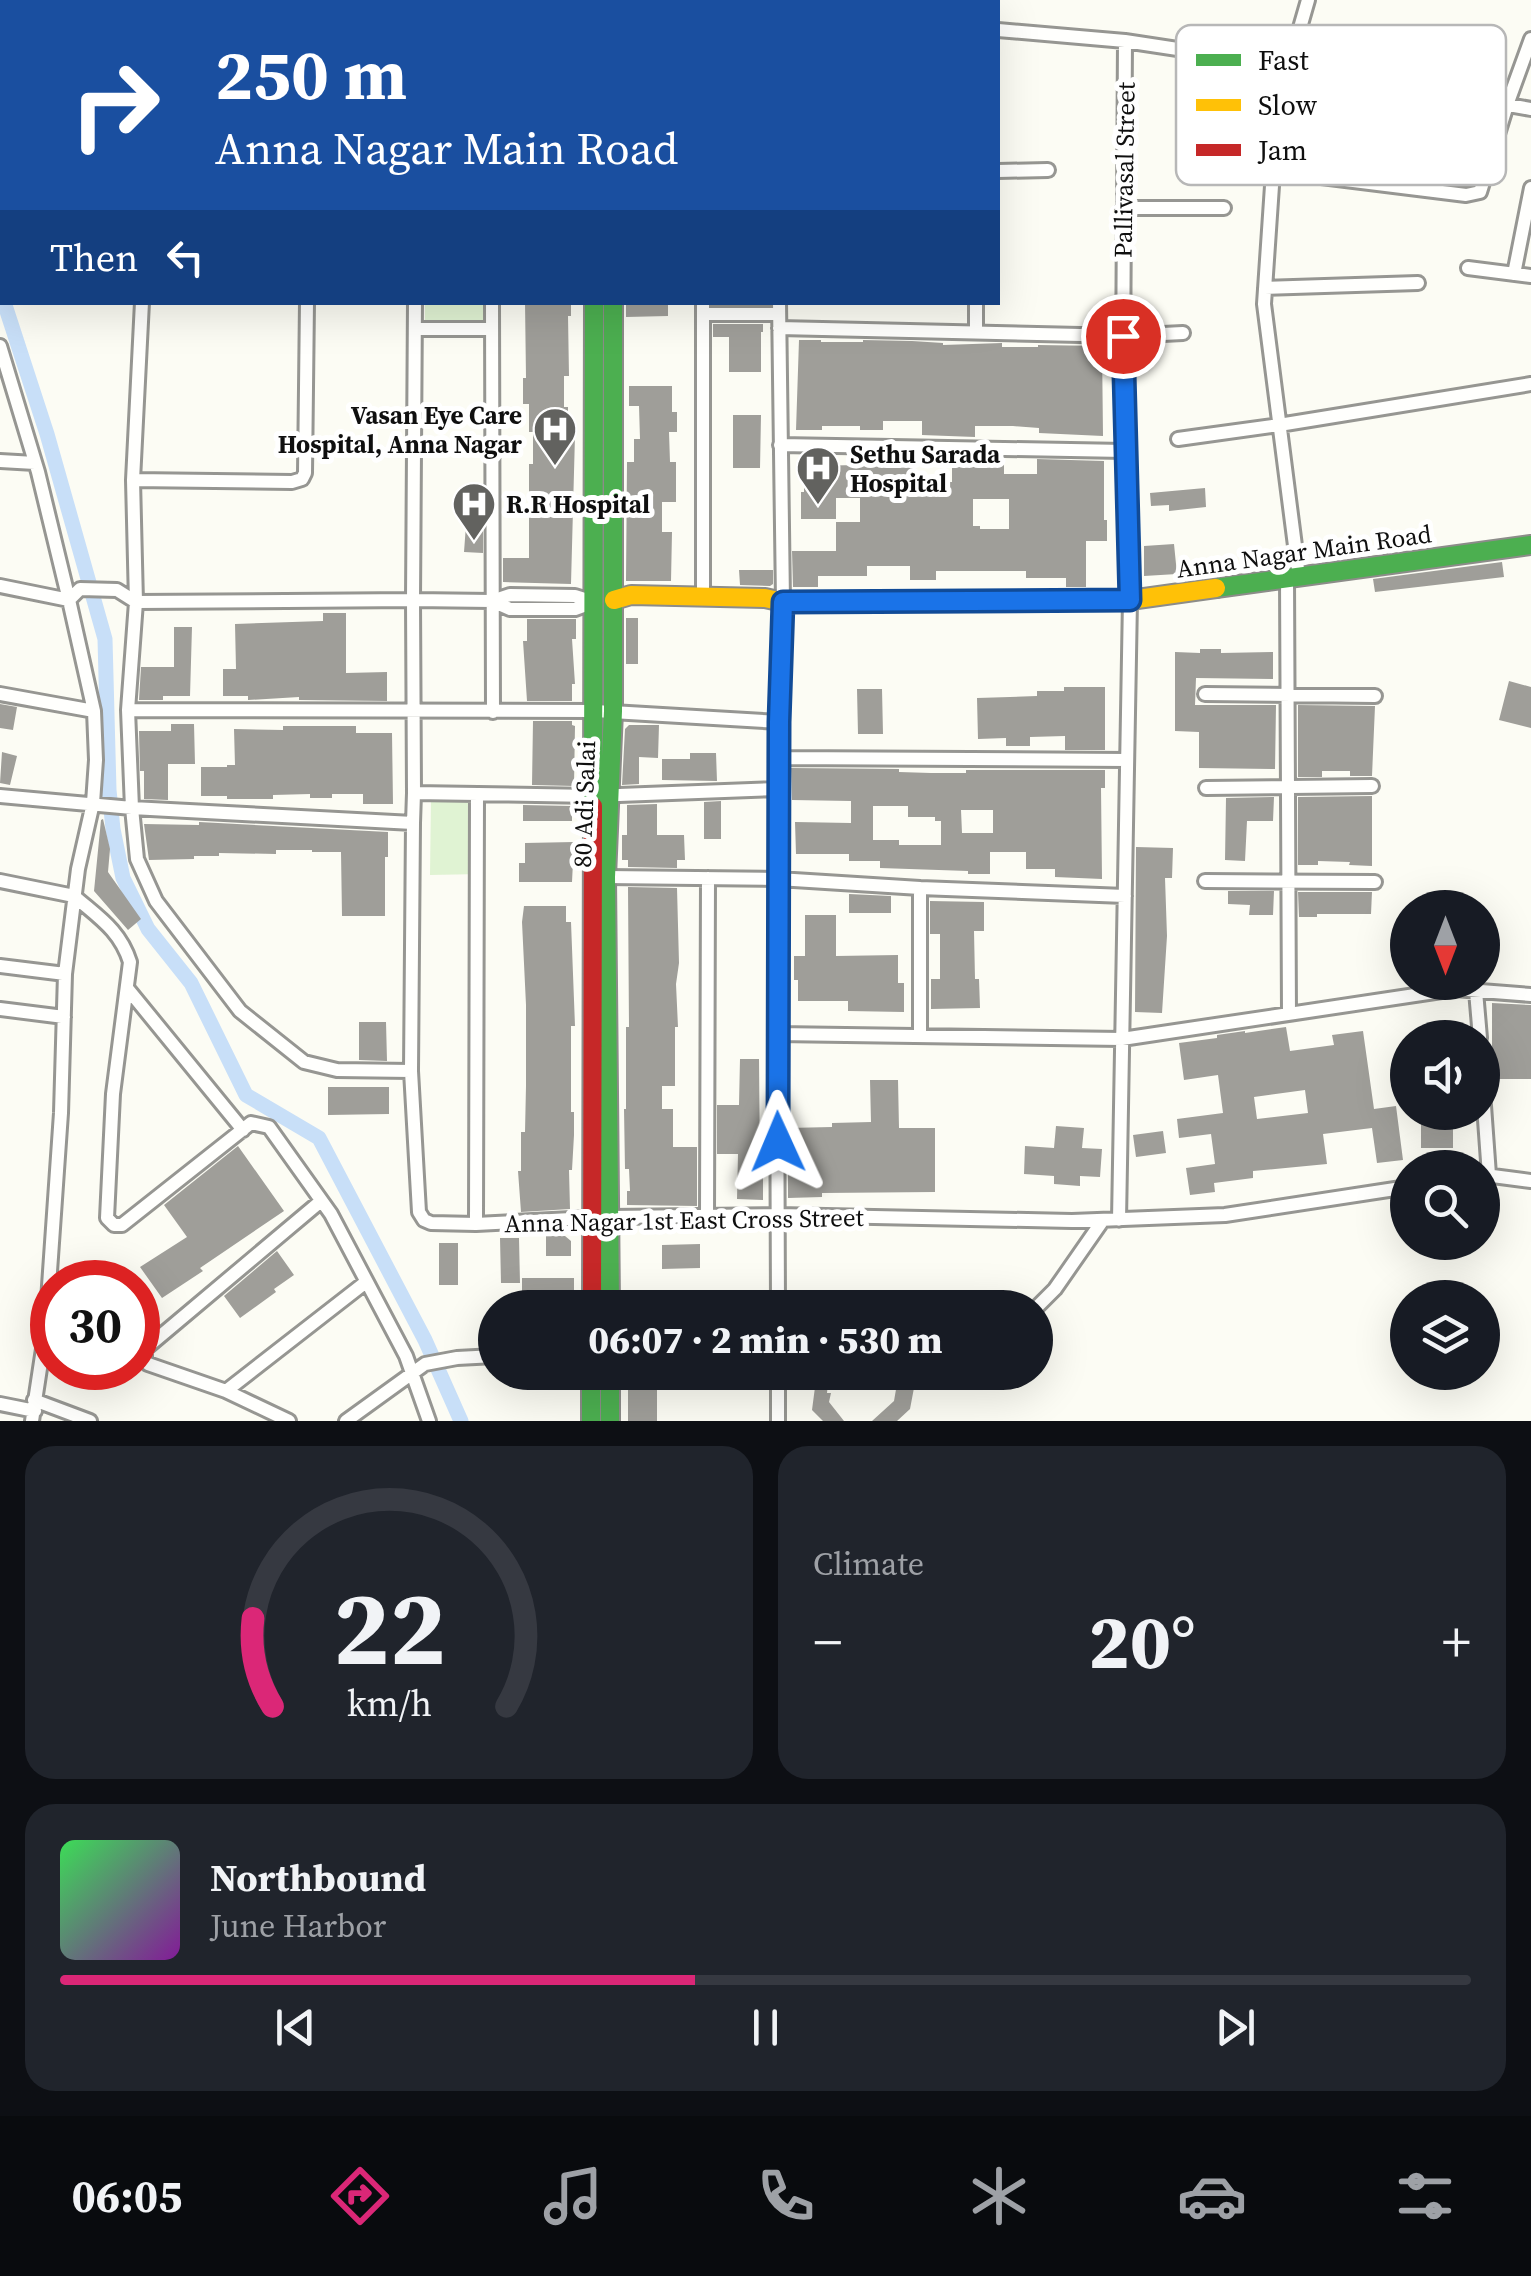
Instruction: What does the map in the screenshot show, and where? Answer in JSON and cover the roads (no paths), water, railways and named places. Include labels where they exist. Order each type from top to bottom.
[{"type":"main road","name":"80 Adi Salai","points":[[594,305],[594,602],[604,711]]},
{"type":"main road","name":"80 Adi Salai","points":[[608,1290],[601,1218],[601,795],[614,600],[613,305]]},
{"type":"main road","name":"Anna Nagar Main Road","points":[[614,600],[631,596],[765,598],[783,602],[1130,600],[1531,545]]},
{"type":"main road","name":"Anna Nagar Main Road","points":[[614,600],[631,607],[669,608],[765,608],[783,602]]},
{"type":"main road","name":"80 Adi Salai","points":[[594,1290],[601,1218],[606,878],[601,795]]},
{"type":"main road","points":[[590,1421],[591,1390]]},
{"type":"main road","points":[[610,1390],[610,1421]]},
{"type":"street","points":[[1300,25],[1308,0]]},
{"type":"street","points":[[1000,30],[1176,49]]},
{"type":"street","points":[[1506,108],[1531,39]]},
{"type":"street","name":"Pallivasal Street","points":[[1119,1220],[1130,600],[1123,336],[1126,41]]},
{"type":"street","points":[[1507,105],[1531,109]]},
{"type":"street","points":[[1000,171],[1048,170]]},
{"type":"street","points":[[1273,185],[1264,304],[1293,577],[1288,695],[1289,1014]]},
{"type":"street","points":[[1386,185],[1466,195],[1480,192],[1483,185]]},
{"type":"street","points":[[1514,274],[1531,188]]},
{"type":"street","points":[[1123,208],[1224,208]]},
{"type":"street","points":[[1468,268],[1531,276]]},
{"type":"street","points":[[1265,288],[1418,283]]},
{"type":"street","points":[[142,305],[133,480],[136,602],[128,710],[128,807],[137,859],[156,901],[240,1011],[304,1062],[338,1070],[411,1071]]},
{"type":"street","points":[[133,480],[302,479],[307,305]]},
{"type":"street","name":"Anna Nagar 1st East Cross Street","points":[[416,305],[411,1071],[419,1212],[424,1220],[476,1224],[778,1214],[1072,1222],[1225,1215],[1390,1190]]},
{"type":"street","points":[[492,305],[493,712]]},
{"type":"street","points":[[976,305],[976,332]]},
{"type":"street","points":[[703,597],[702,308],[976,332],[1123,336],[1182,333]]},
{"type":"street","points":[[778,1290],[776,1034],[783,602],[780,315]]},
{"type":"street","points":[[416,329],[492,329]]},
{"type":"street","points":[[0,346],[70,600],[94,711],[96,760],[96,804],[74,896],[65,974],[61,1113],[46,1329],[34,1411]]},
{"type":"street","points":[[1178,438],[1531,384]]},
{"type":"street","points":[[780,446],[1124,451]]},
{"type":"street","points":[[0,461],[35,462]]},
{"type":"street","points":[[0,586],[70,600]]},
{"type":"street","points":[[70,600],[80,589],[117,590],[136,602],[492,602],[510,595],[614,600]]},
{"type":"street","points":[[0,694],[94,711]]},
{"type":"street","points":[[1205,694],[1375,696]]},
{"type":"street","points":[[128,710],[604,711],[779,722]]},
{"type":"street","points":[[779,758],[1127,760]]},
{"type":"street","points":[[1206,788],[1372,786]]},
{"type":"street","points":[[414,793],[601,795],[778,788]]},
{"type":"street","points":[[476,1224],[478,795]]},
{"type":"street","points":[[0,796],[413,823]]},
{"type":"street","points":[[606,878],[778,879],[1125,896]]},
{"type":"street","points":[[707,1216],[708,878]]},
{"type":"street","points":[[0,881],[74,896],[117,934],[130,962],[113,1094],[107,1218],[114,1225],[122,1225],[251,1123],[269,1127],[330,1214],[419,1368],[429,1421]]},
{"type":"street","points":[[1205,881],[1375,882]]},
{"type":"street","points":[[920,888],[920,1036]]},
{"type":"street","points":[[0,966],[65,974]]},
{"type":"street","points":[[127,988],[243,1130]]},
{"type":"street","points":[[1500,993],[1531,995]]},
{"type":"street","points":[[776,1034],[1122,1039],[1390,999]]},
{"type":"street","points":[[0,1009],[64,1017]]},
{"type":"street","points":[[1500,1177],[1531,1181]]},
{"type":"street","points":[[289,1421],[226,1390],[148,1364],[145,1349],[321,1202]]},
{"type":"street","points":[[1053,1291],[1103,1220]]},
{"type":"street","points":[[226,1390],[366,1282]]},
{"type":"street","points":[[346,1421],[419,1368],[478,1357]]},
{"type":"street","points":[[778,1390],[778,1421]]},
{"type":"street","points":[[0,1404],[90,1421]]},
{"type":"waterway","points":[[5,305],[47,434],[105,639],[109,790],[123,878],[148,929],[191,983],[246,1095],[319,1138],[425,1340],[461,1421]]},
{"type":"place","name":"Vasan Eye Care Hospital, Anna Nagar","points":[[555,467]]},
{"type":"place","name":"Sethu Sarada Hospital","points":[[818,506]]},
{"type":"place","name":"R.R Hospital","points":[[474,542]]}]
